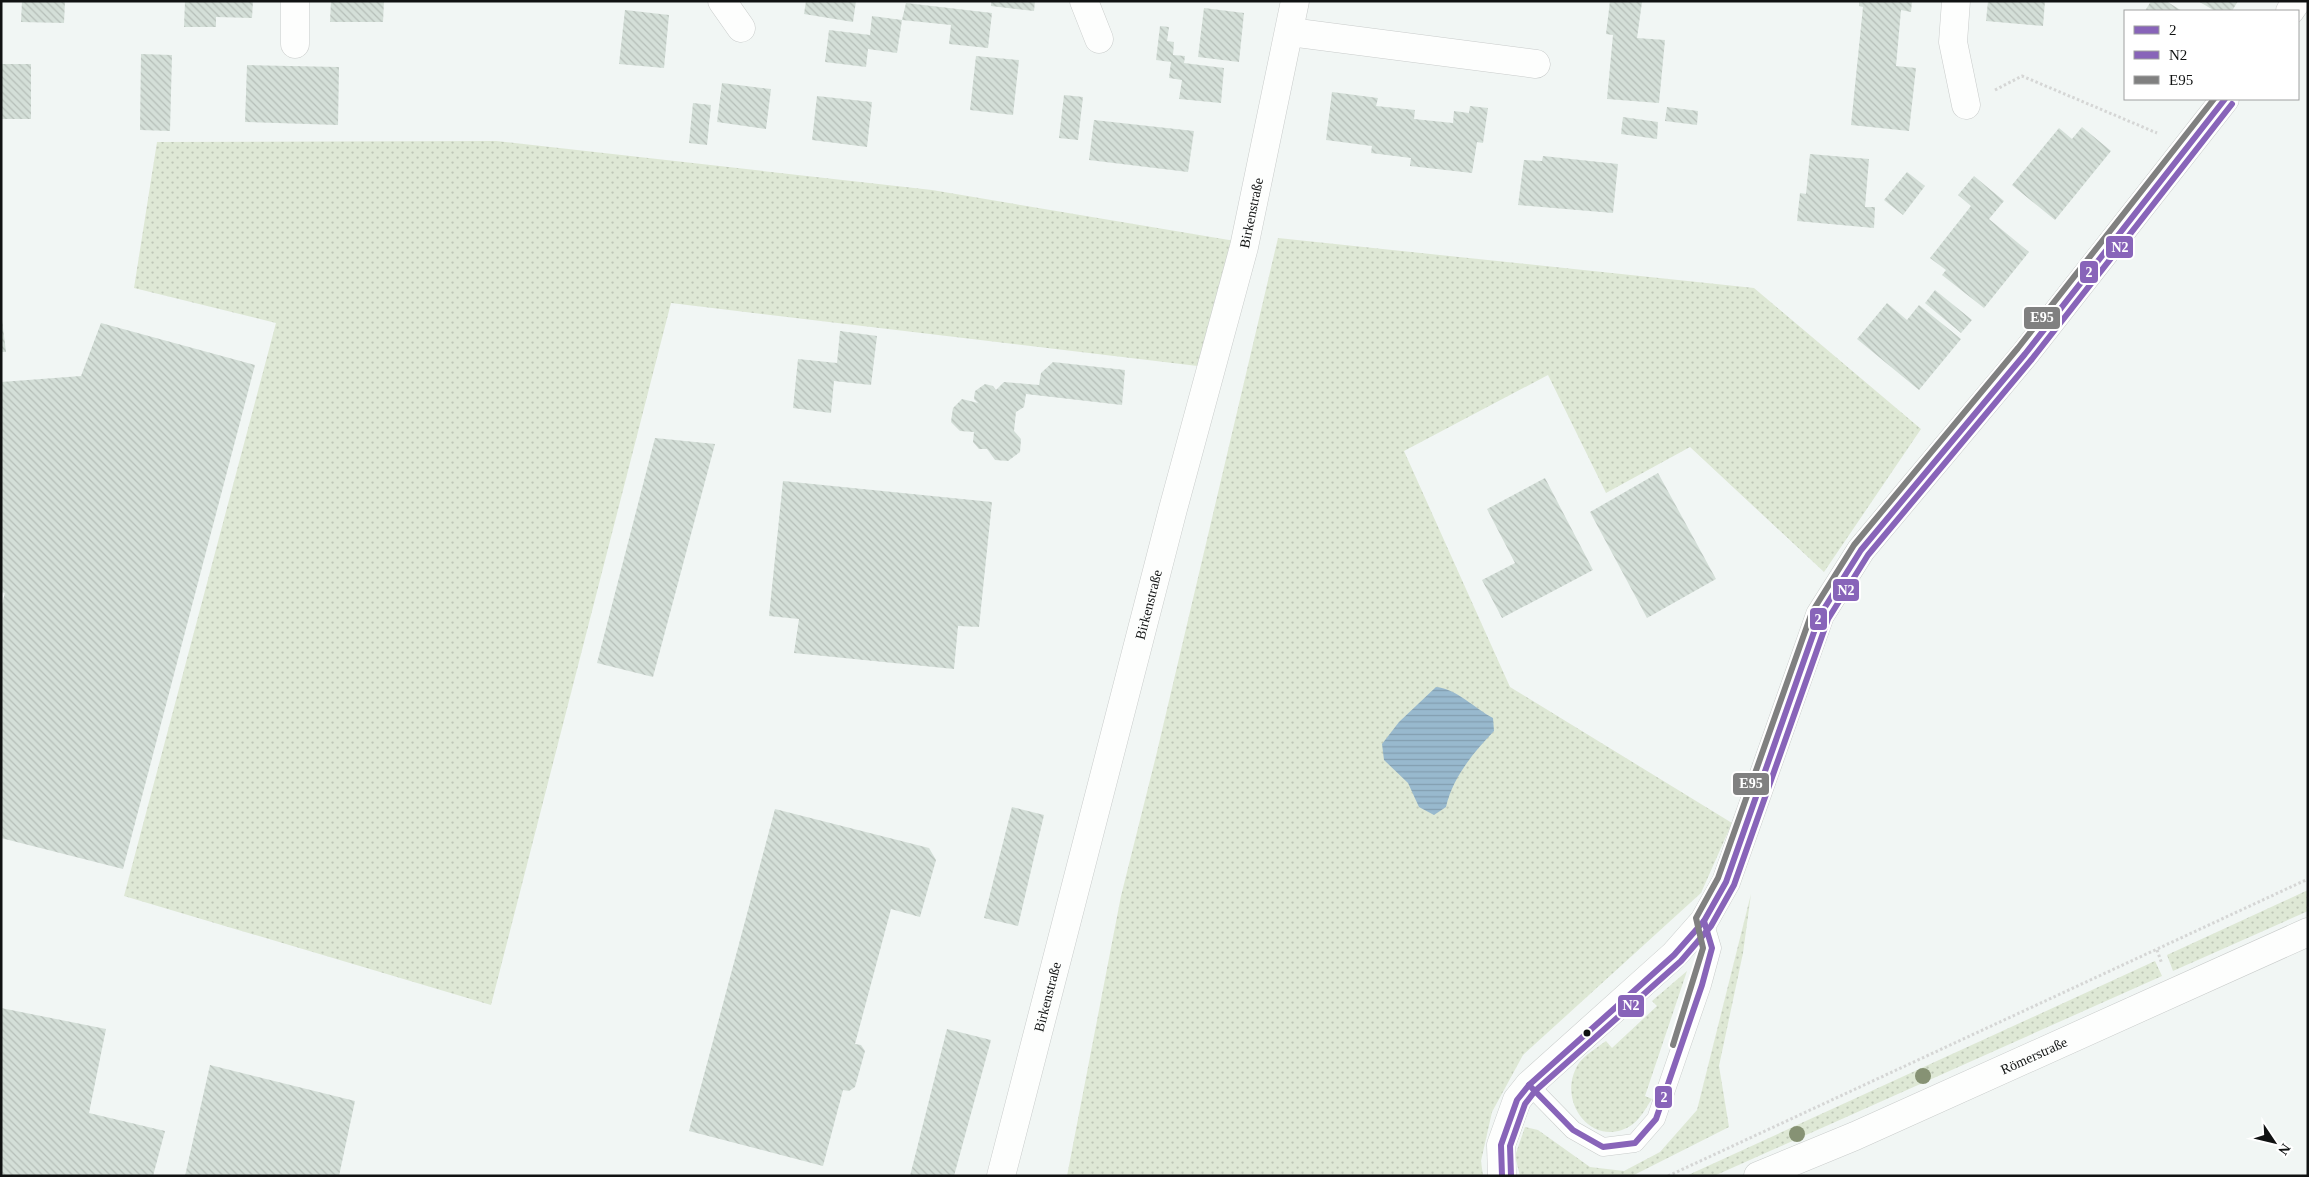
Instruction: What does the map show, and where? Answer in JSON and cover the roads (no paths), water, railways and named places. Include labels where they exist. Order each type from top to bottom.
[{"type":"street","points":[[295,1],[295,44]]},
{"type":"street","points":[[722,1],[741,28]]},
{"type":"street","points":[[1084,1],[1099,39]]},
{"type":"street","name":"Birkenstraße","points":[[1001,1176],[1170,519],[1244,247],[1295,1]]},
{"type":"street","points":[[1956,1],[1953,42],[1966,105]]},
{"type":"street","points":[[1290,32],[1536,64]]},
{"type":"street","points":[[1502,1176],[1501,1145],[1514,1108],[1529,1085],[1674,955],[1704,921],[1726,882],[1820,615],[1861,550],[2025,354],[2224,100]]},
{"type":"street","name":"Römerstraße","points":[[1758,1176],[1856,1136],[2308,932]]},
{"type":"lane","points":[[1529,1085],[1573,1130],[1603,1147],[1635,1143],[1656,1119],[1702,985],[1712,948],[1704,921]]},
{"type":"water","points":[[1436,687],[1451,691],[1493,718],[1494,731],[1465,766],[1449,796],[1446,807],[1434,815],[1419,807],[1408,783],[1384,760],[1382,744],[1399,722]]}]
